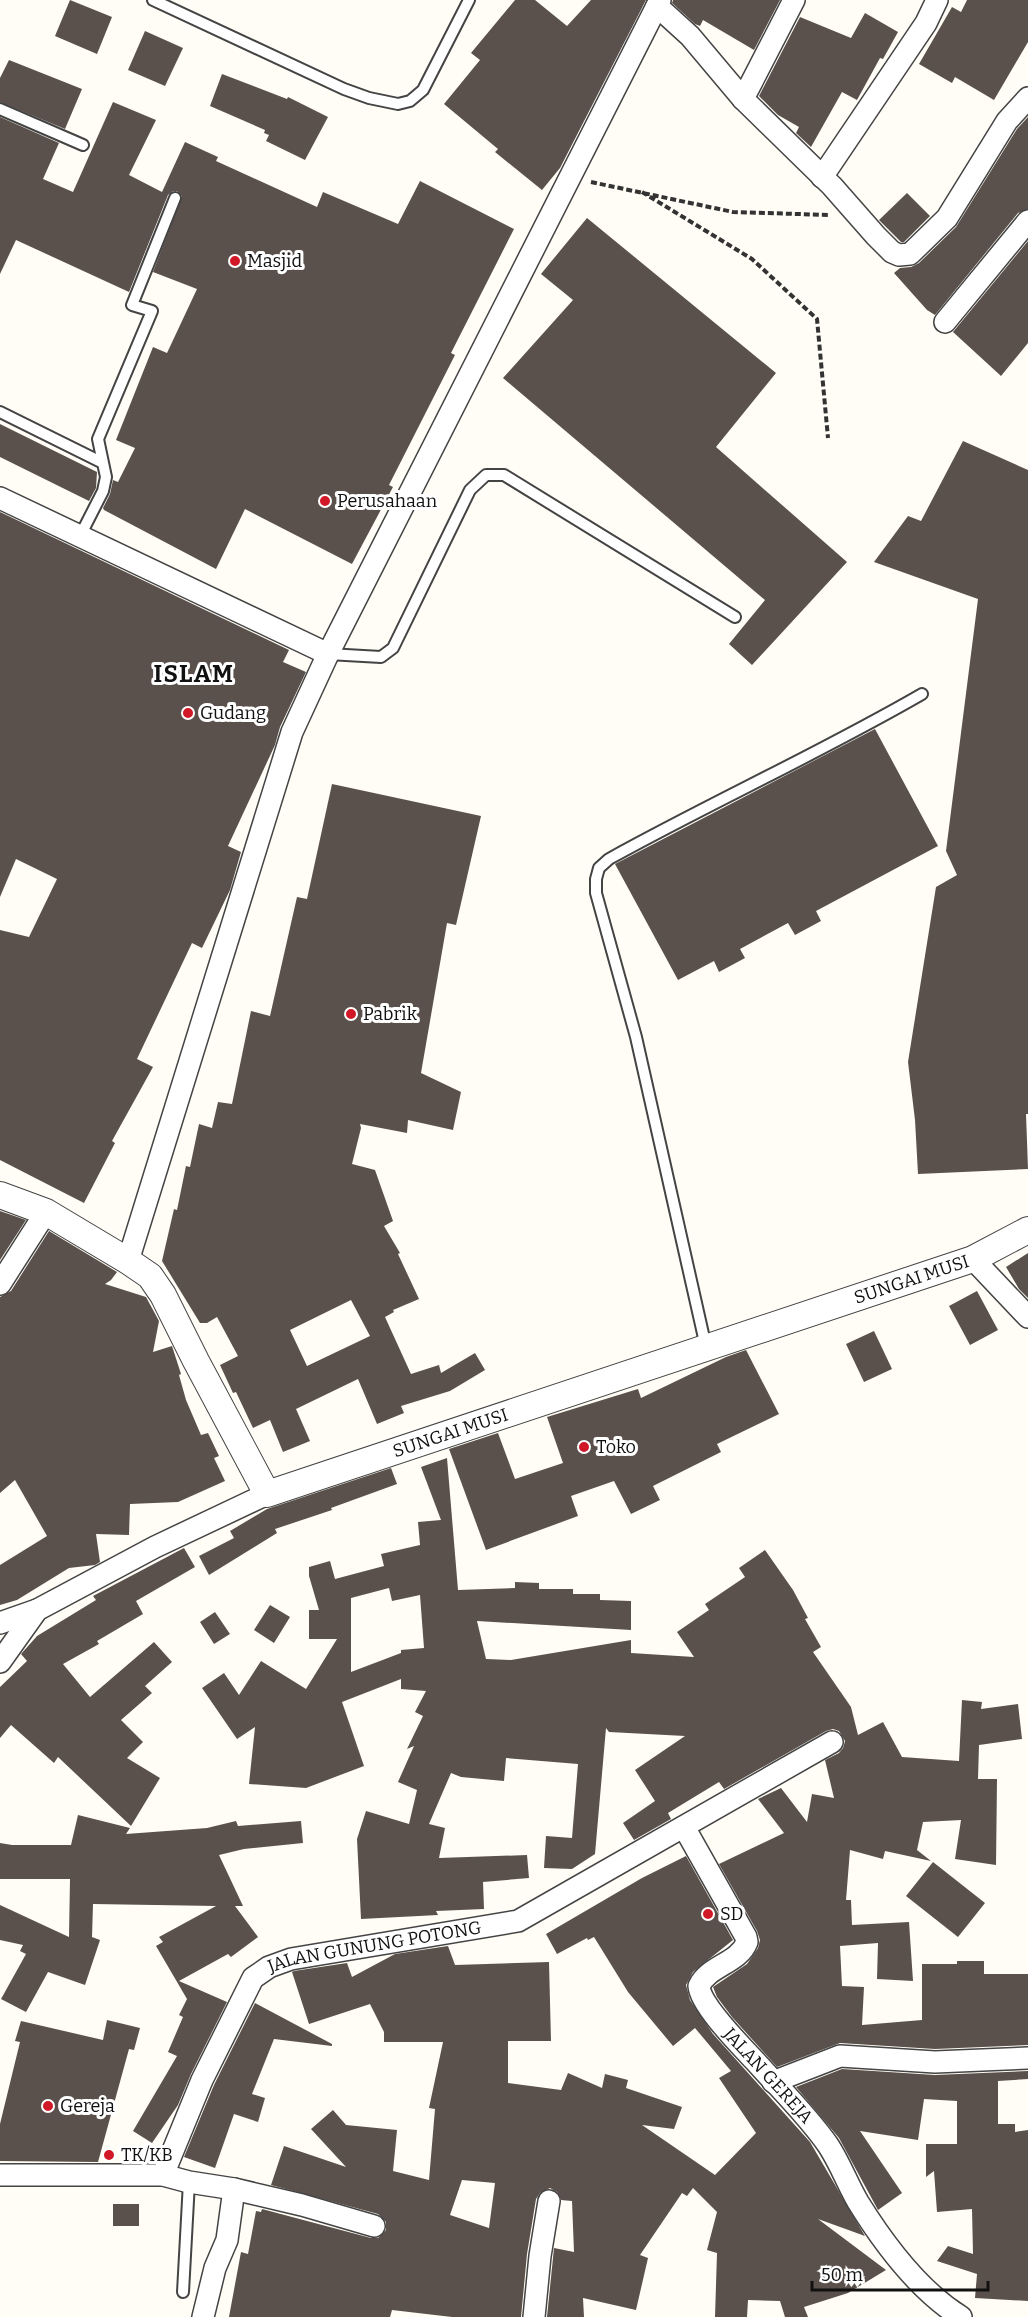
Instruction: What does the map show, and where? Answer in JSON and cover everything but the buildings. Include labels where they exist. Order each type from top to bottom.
[{"type":"street","points":[[743,99],[794,0]]},
{"type":"street","points":[[822,177],[926,23],[937,0]]},
{"type":"street","points":[[129,1261],[292,732],[328,654],[658,3],[690,36],[743,99],[822,177],[892,252],[899,255],[910,254],[946,218],[1007,121],[1028,98]]},
{"type":"street","points":[[945,322],[1028,221]]},
{"type":"street","points":[[0,498],[328,654]]},
{"type":"street","points":[[0,1195],[46,1212],[150,1276],[163,1294],[267,1494],[155,1546],[37,1610],[0,1623]]},
{"type":"street","points":[[0,1284],[46,1212]]},
{"type":"street","name":"SUNGAI MUSI","points":[[267,1494],[973,1259],[1028,1230]]},
{"type":"street","points":[[973,1259],[1028,1317]]},
{"type":"street","points":[[0,1662],[37,1610]]},
{"type":"street","name":"JALAN GUNUNG POTONG","points":[[164,2175],[202,2080],[258,1972],[291,1959],[518,1921],[832,1742]]},
{"type":"street","name":"JALAN GEREJA","points":[[684,1827],[747,1942],[740,1953],[704,1979],[699,1986],[700,1993],[726,2030],[800,2108],[829,2147],[880,2236],[911,2273],[940,2301],[961,2317]]},
{"type":"street","points":[[773,2082],[840,2056],[935,2062],[1028,2058]]},
{"type":"street","points":[[0,2175],[164,2175],[302,2205],[374,2226]]},
{"type":"street","points":[[203,2317],[215,2268],[226,2240],[234,2189]]},
{"type":"street","points":[[534,2317],[540,2256],[549,2201]]},
{"type":"lane","points":[[153,0],[344,88],[385,103],[398,104],[410,100],[423,90],[469,0]]},
{"type":"lane","points":[[0,109],[83,145]]},
{"type":"lane","points":[[80,536],[103,491],[106,477],[98,439],[152,311],[132,305],[175,198]]},
{"type":"lane","points":[[0,412],[103,463]]},
{"type":"lane","points":[[328,654],[381,657],[393,648],[470,490],[486,476],[504,475],[735,616]]},
{"type":"lane","points":[[706,1349],[636,1038],[598,904],[596,879],[599,868],[609,859],[691,814],[863,728],[922,694]]},
{"type":"lane","points":[[183,2292],[189,2182]]},
{"type":"path","points":[[570,175],[598,185],[733,212],[860,218]]},
{"type":"path","points":[[642,192],[752,259],[817,318],[828,438]]},
{"type":"place","name":"Masjid","points":[[235,261]]},
{"type":"place","name":"Perusahaan","points":[[325,501]]},
{"type":"place","name":"Gudang","points":[[188,713]]},
{"type":"place","name":"Pabrik","points":[[351,1014]]},
{"type":"place","name":"Toko","points":[[584,1447]]},
{"type":"place","name":"SD","points":[[708,1914]]},
{"type":"place","name":"Gereja","points":[[48,2106]]},
{"type":"place","name":"TK/KB","points":[[109,2155]]},
{"type":"district","name":"ISLAM","points":[[194,674]]}]
